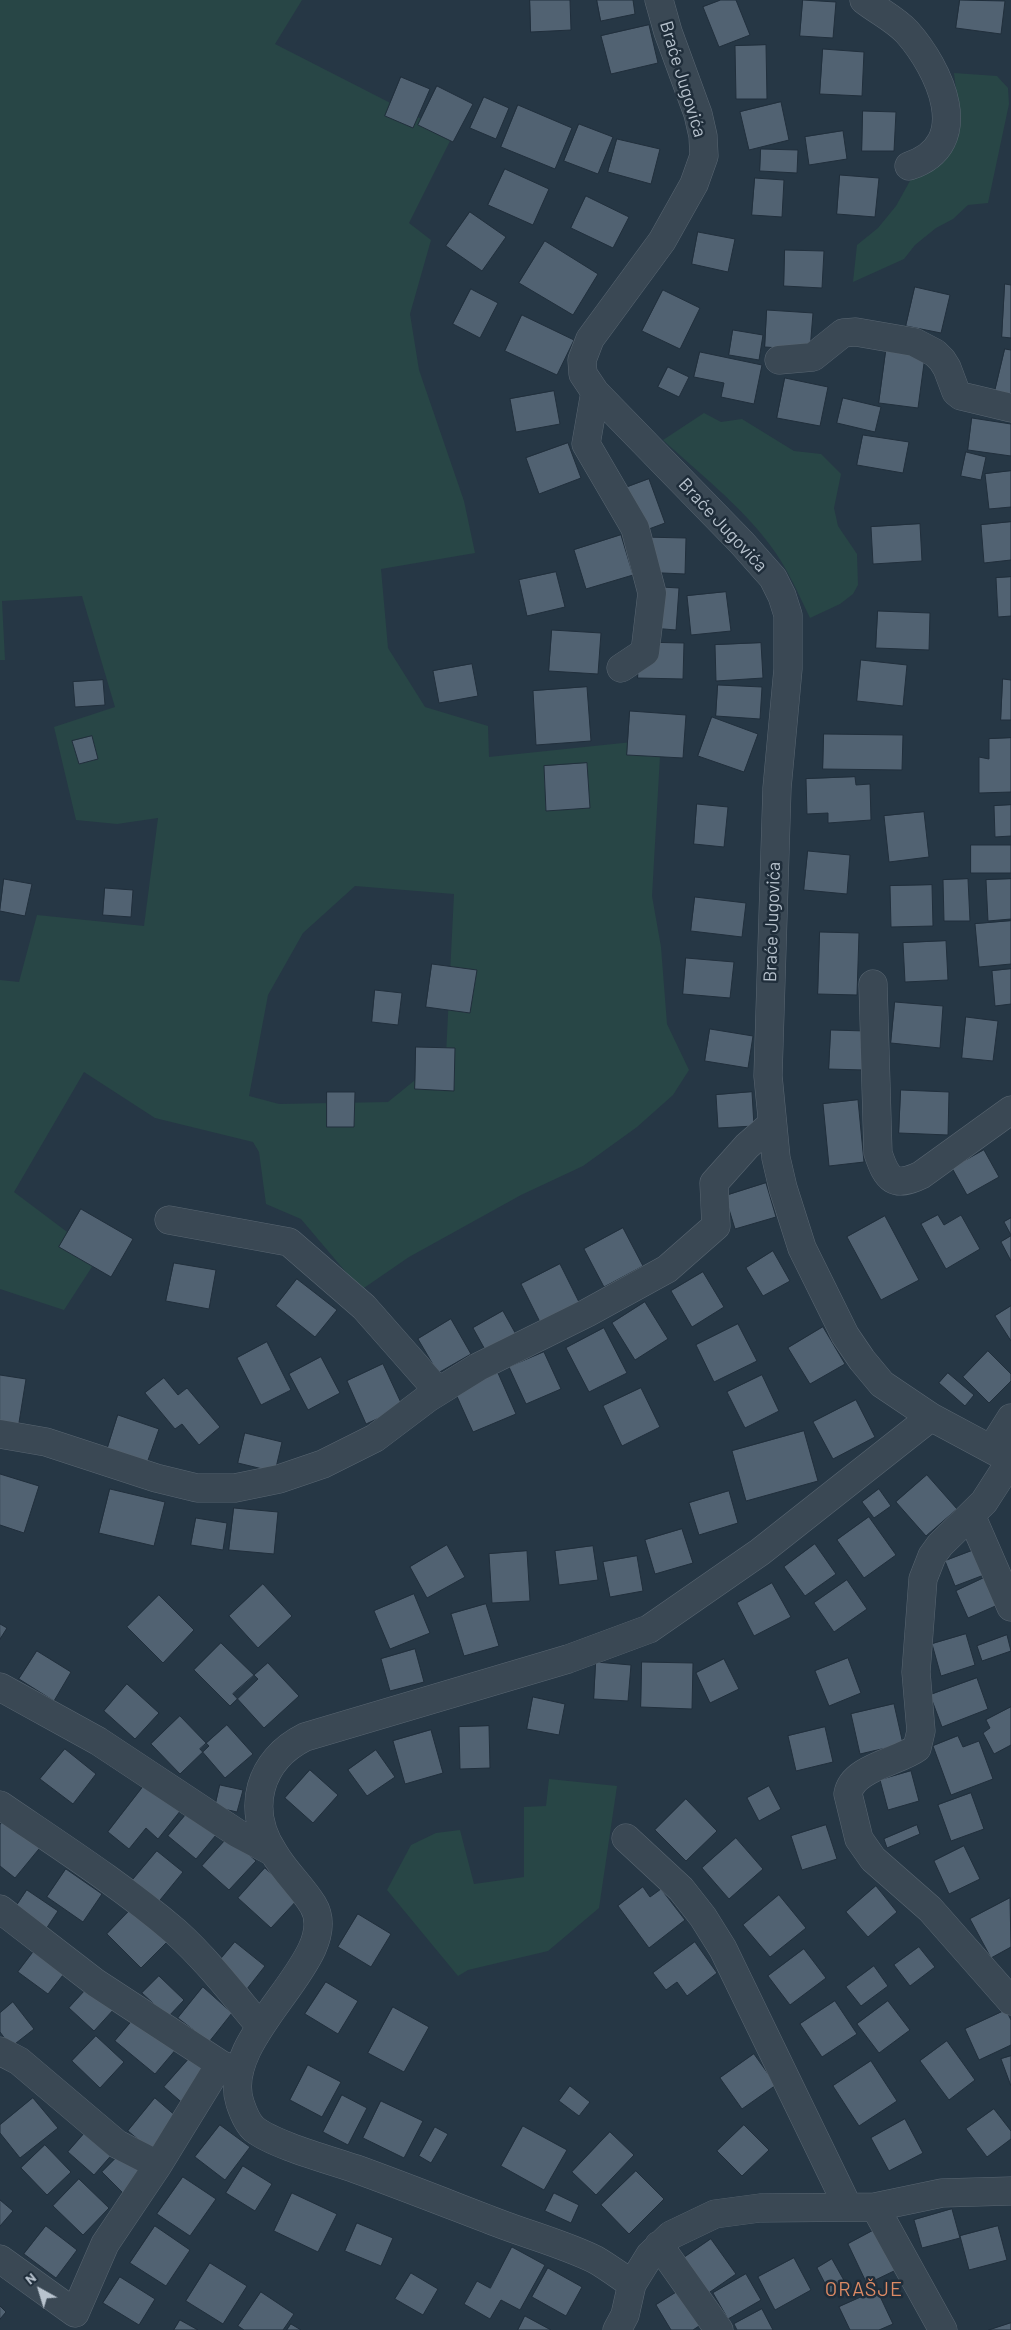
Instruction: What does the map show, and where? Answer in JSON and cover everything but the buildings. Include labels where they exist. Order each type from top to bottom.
[{"type":"street","name":"Braće Jugovića","points":[[659,0],[668,32],[698,114],[703,136],[704,156],[694,184],[662,241],[590,339],[582,360],[583,374],[594,392],[767,571],[782,596],[788,615],[788,669],[777,788],[768,1026],[768,1076],[772,1125],[783,1188],[802,1248],[845,1335],[882,1384],[931,1417],[1005,1456]]},
{"type":"street","points":[[864,0],[877,11],[894,20],[926,56],[940,84],[947,108],[945,131],[937,146],[931,155],[909,166]]},
{"type":"street","points":[[780,360],[813,358],[843,333],[856,332],[914,342],[935,353],[942,360],[956,392],[961,396],[1011,408]]},
{"type":"street","points":[[594,392],[586,444],[635,528],[652,593],[645,652],[621,668]]},
{"type":"street","points":[[873,984],[878,1154],[884,1171],[894,1181],[907,1181],[921,1175],[1011,1110]]},
{"type":"street","points":[[0,1434],[46,1442],[156,1478],[197,1488],[235,1488],[279,1479],[323,1464],[375,1438],[438,1391],[478,1367],[587,1313],[667,1269],[716,1226],[714,1184],[748,1146],[772,1125]]},
{"type":"street","points":[[169,1220],[289,1242],[364,1307],[438,1391]]},
{"type":"street","points":[[0,2259],[74,2313],[105,2244],[158,2165],[306,1963],[318,1929],[319,1918],[314,1906],[273,1852],[260,1820],[258,1808],[261,1786],[275,1758],[289,1745],[331,1728],[568,1659],[648,1629],[760,1552],[931,1417]]},
{"type":"street","points":[[1011,1418],[1005,1456],[988,1496],[940,1545],[932,1556],[923,1579],[916,1672],[921,1731],[917,1748],[869,1770],[855,1780],[849,1787],[848,1794],[859,1839],[873,1859],[930,1909],[1011,2001]]},
{"type":"street","points":[[971,1515],[1011,1607]]},
{"type":"street","points":[[0,1687],[98,1741],[237,1833],[273,1852]]},
{"type":"street","points":[[0,1805],[115,1883],[177,1933],[204,1961],[260,2026]]},
{"type":"street","points":[[626,1838],[681,1890],[703,1917],[718,1941],[848,2207]]},
{"type":"street","points":[[0,1909],[96,1983],[229,2068],[246,2119],[254,2129],[277,2141],[394,2183],[596,2260],[632,2284]]},
{"type":"street","points":[[0,2051],[19,2061],[117,2144],[158,2165]]},
{"type":"street","points":[[617,2330],[625,2315],[632,2284],[643,2264],[659,2245],[684,2227],[715,2214],[760,2208],[874,2207],[942,2193],[1011,2191]]},
{"type":"street","points":[[874,2207],[943,2330]]},
{"type":"street","points":[[659,2245],[719,2330]]},
{"type":"green space","points":[[0,0],[302,0],[275,44],[453,135],[409,223],[431,240],[410,314],[419,370],[464,501],[475,553],[381,569],[388,648],[425,707],[488,726],[489,757],[661,739],[652,896],[661,947],[667,1024],[689,1070],[673,1095],[637,1127],[583,1166],[521,1195],[409,1257],[361,1290],[301,1219],[266,1204],[259,1152],[253,1142],[155,1118],[84,1072],[14,1192],[99,1256],[64,1310],[0,1289],[0,980],[19,982],[37,915],[144,926],[158,818],[117,824],[76,820],[54,727],[115,707],[82,596],[2,601],[5,660],[0,660]],"holes":[[[355,886],[454,894],[446,1055],[388,1102],[279,1104],[249,1096],[268,995],[303,933]]]},
{"type":"green space","points":[[954,73],[997,76],[1008,88],[1009,104],[988,203],[968,205],[953,219],[936,228],[915,245],[904,259],[853,282],[857,245],[878,228],[896,206],[911,179],[942,162],[955,146],[960,122]]},
{"type":"green space","points":[[704,413],[721,422],[742,419],[794,451],[821,454],[841,474],[834,508],[838,526],[857,554],[858,585],[853,594],[840,604],[810,618],[782,562],[758,530],[719,490],[663,440]]},
{"type":"green space","points":[[549,1779],[617,1786],[599,1908],[548,1951],[468,1970],[458,1976],[387,1890],[411,1845],[436,1833],[460,1830],[474,1884],[524,1877],[524,1807],[546,1806]]},
{"type":"district","name":"ORAŠJE","points":[[864,2289]]}]
